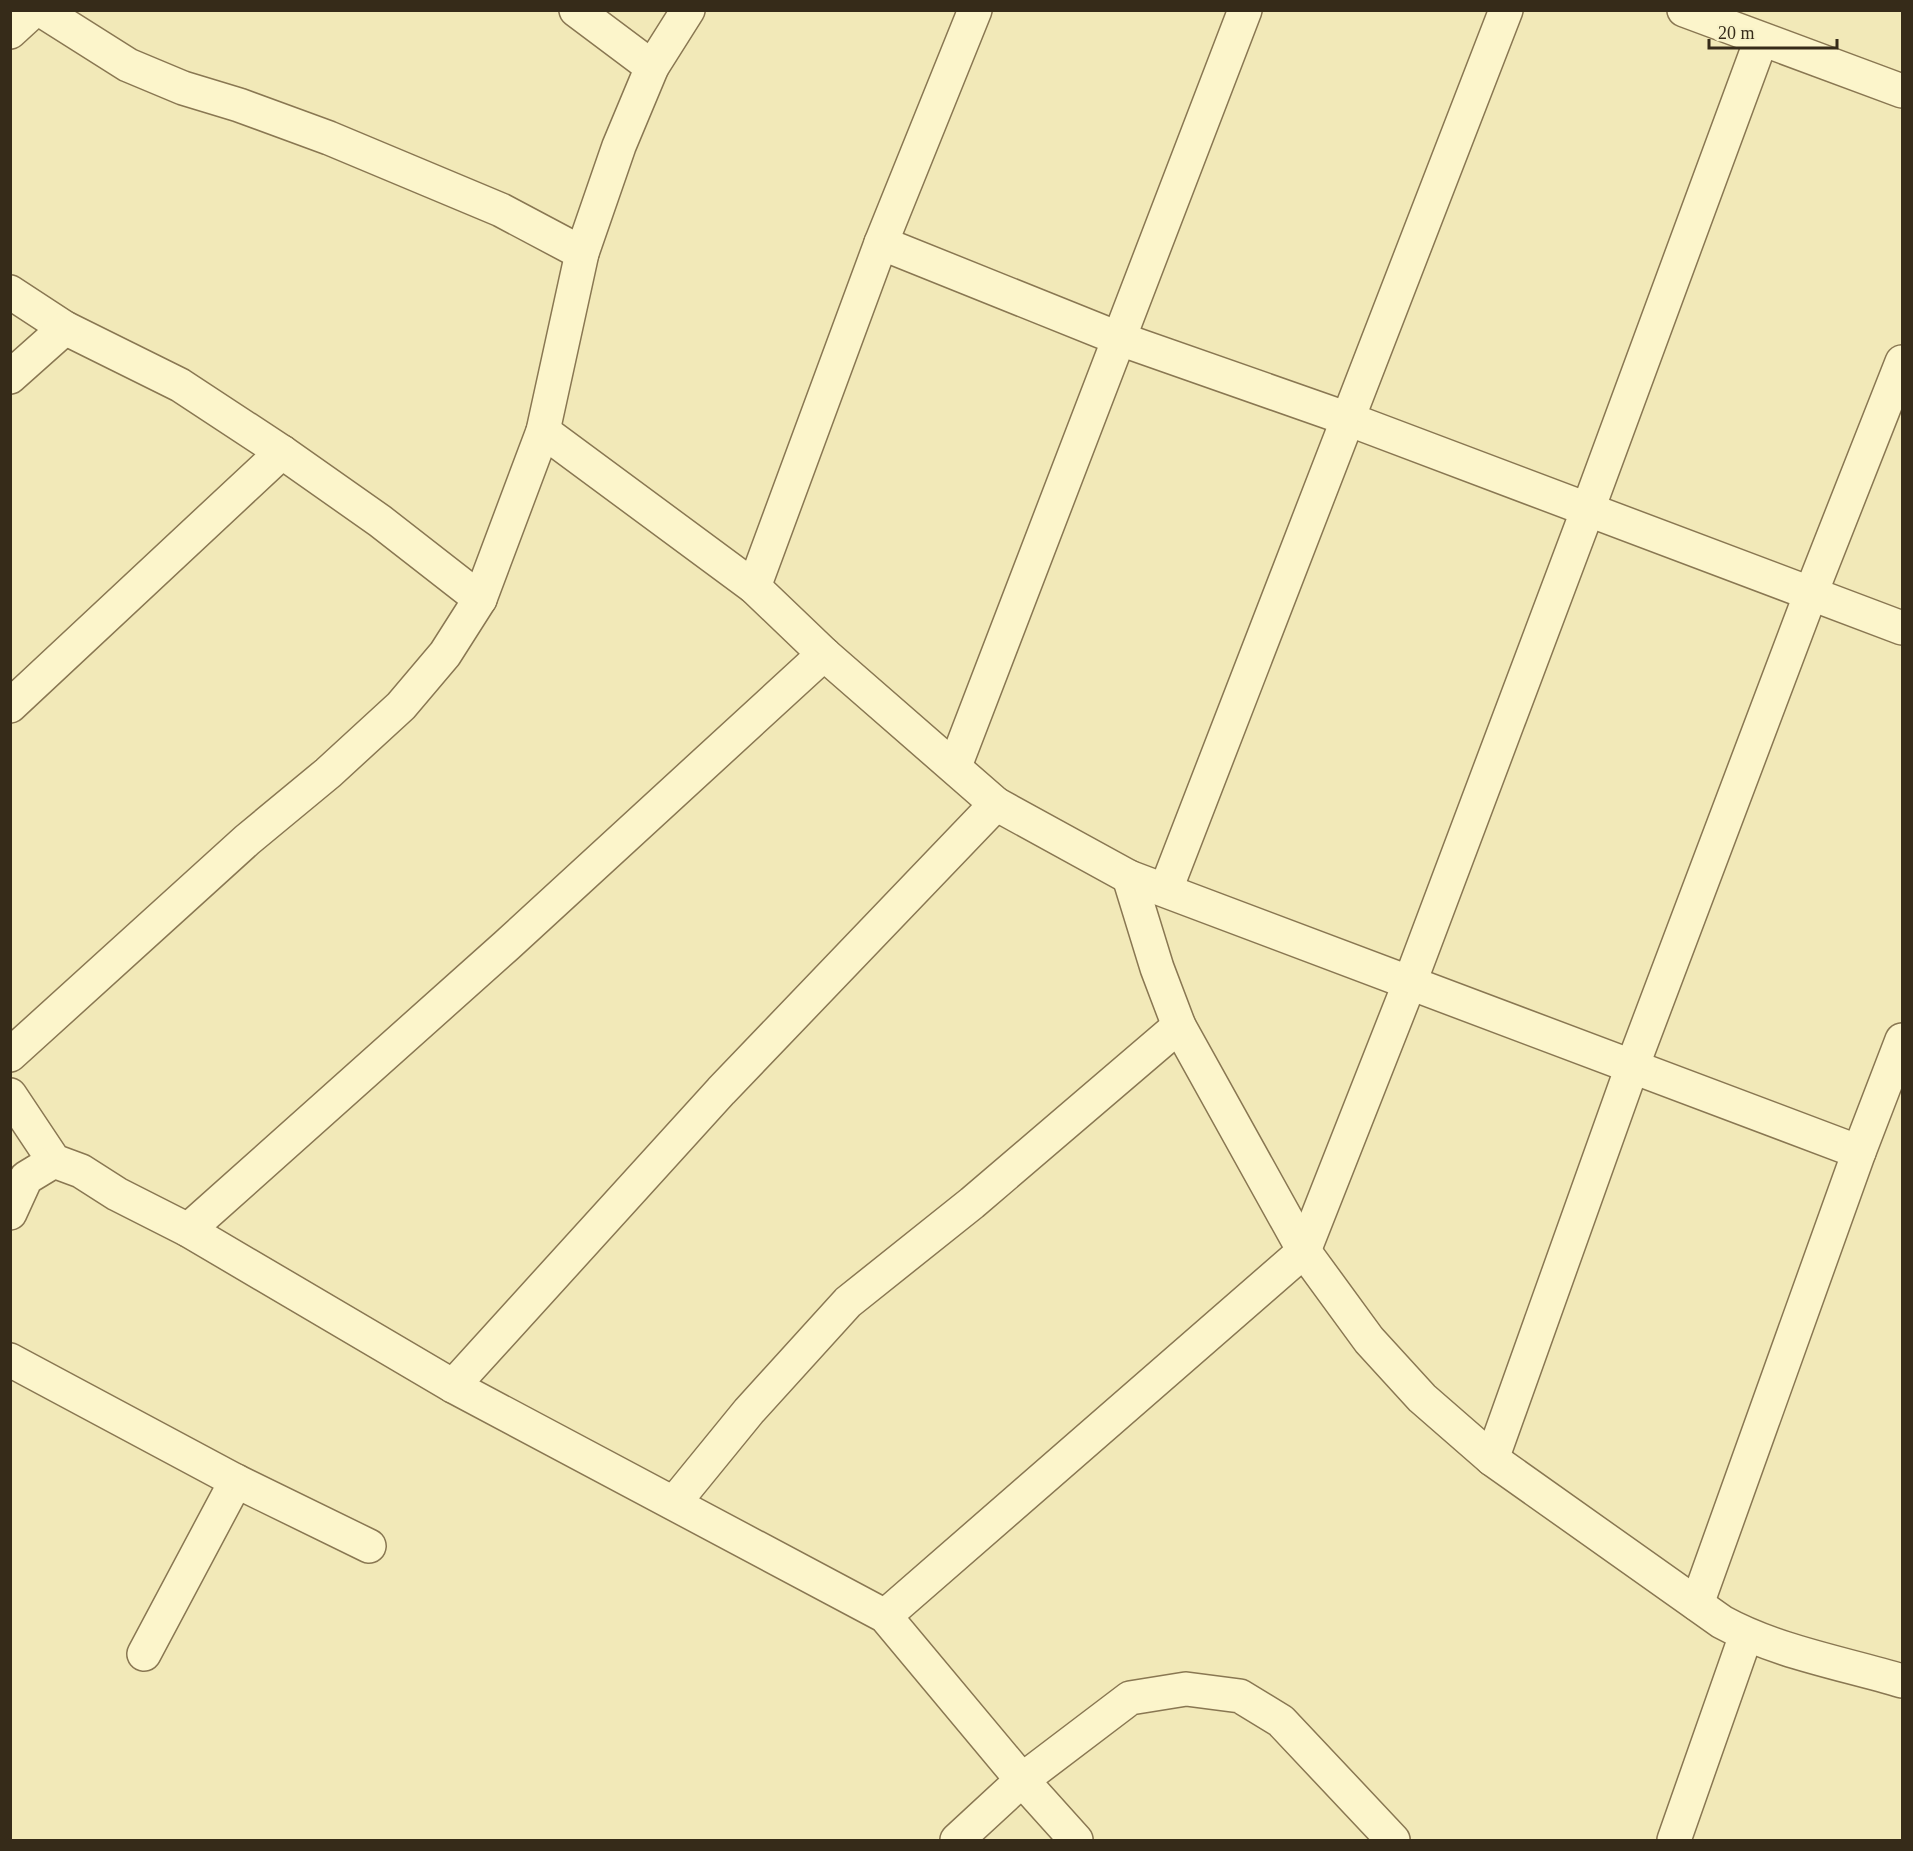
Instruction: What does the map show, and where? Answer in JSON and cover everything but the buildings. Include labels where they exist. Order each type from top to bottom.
[{"type":"street","points":[[10,32],[34,10]]},
{"type":"street","points":[[41,10],[128,65],[183,88],[239,105],[329,138],[501,210],[582,254]]},
{"type":"street","points":[[576,10],[652,67]]},
{"type":"street","points":[[10,1055],[247,840],[328,773],[400,706],[445,654],[480,599],[543,431],[582,254],[619,146],[652,67],[688,10]]},
{"type":"street","points":[[754,587],[881,243],[975,10]]},
{"type":"street","points":[[955,766],[1245,10]]},
{"type":"street","points":[[1166,889],[1506,10]]},
{"type":"street","points":[[1684,10],[1902,91]]},
{"type":"street","points":[[885,1616],[1304,1251],[1410,982],[1761,40]]},
{"type":"street","points":[[881,243],[1120,339],[1348,419],[1902,628]]},
{"type":"street","points":[[10,292],[65,328],[180,385],[282,452],[380,521],[480,599]]},
{"type":"street","points":[[10,377],[65,328]]},
{"type":"street","points":[[1492,1459],[1632,1067],[1811,593],[1902,362]]},
{"type":"street","points":[[543,431],[754,587],[824,654],[996,804],[1130,877],[1859,1152]]},
{"type":"street","points":[[10,706],[282,452]]},
{"type":"street","points":[[188,1230],[506,946],[824,654]]},
{"type":"street","points":[[453,1386],[721,1091],[996,804]]},
{"type":"street","points":[[1130,877],[1157,968],[1179,1026],[1304,1251],[1369,1340],[1422,1398],[1492,1459],[1697,1604],[1746,1635],[1795,1652],[1902,1681]]},
{"type":"street","points":[[674,1503],[749,1411],[848,1302],[972,1203],[1179,1026]]},
{"type":"street","points":[[1697,1604],[1859,1152],[1902,1041]]},
{"type":"street","points":[[10,1095],[54,1161],[81,1171],[117,1194],[188,1230],[453,1386],[885,1616],[1022,1780],[1076,1840]]},
{"type":"street","points":[[10,1213],[26,1178],[54,1161]]},
{"type":"street","points":[[10,1360],[236,1481],[369,1546]]},
{"type":"street","points":[[144,1654],[236,1481]]},
{"type":"street","points":[[1674,1840],[1746,1635]]},
{"type":"street","points":[[957,1840],[1022,1780],[1130,1698],[1186,1689],[1240,1696],[1281,1721],[1392,1840]]}]
